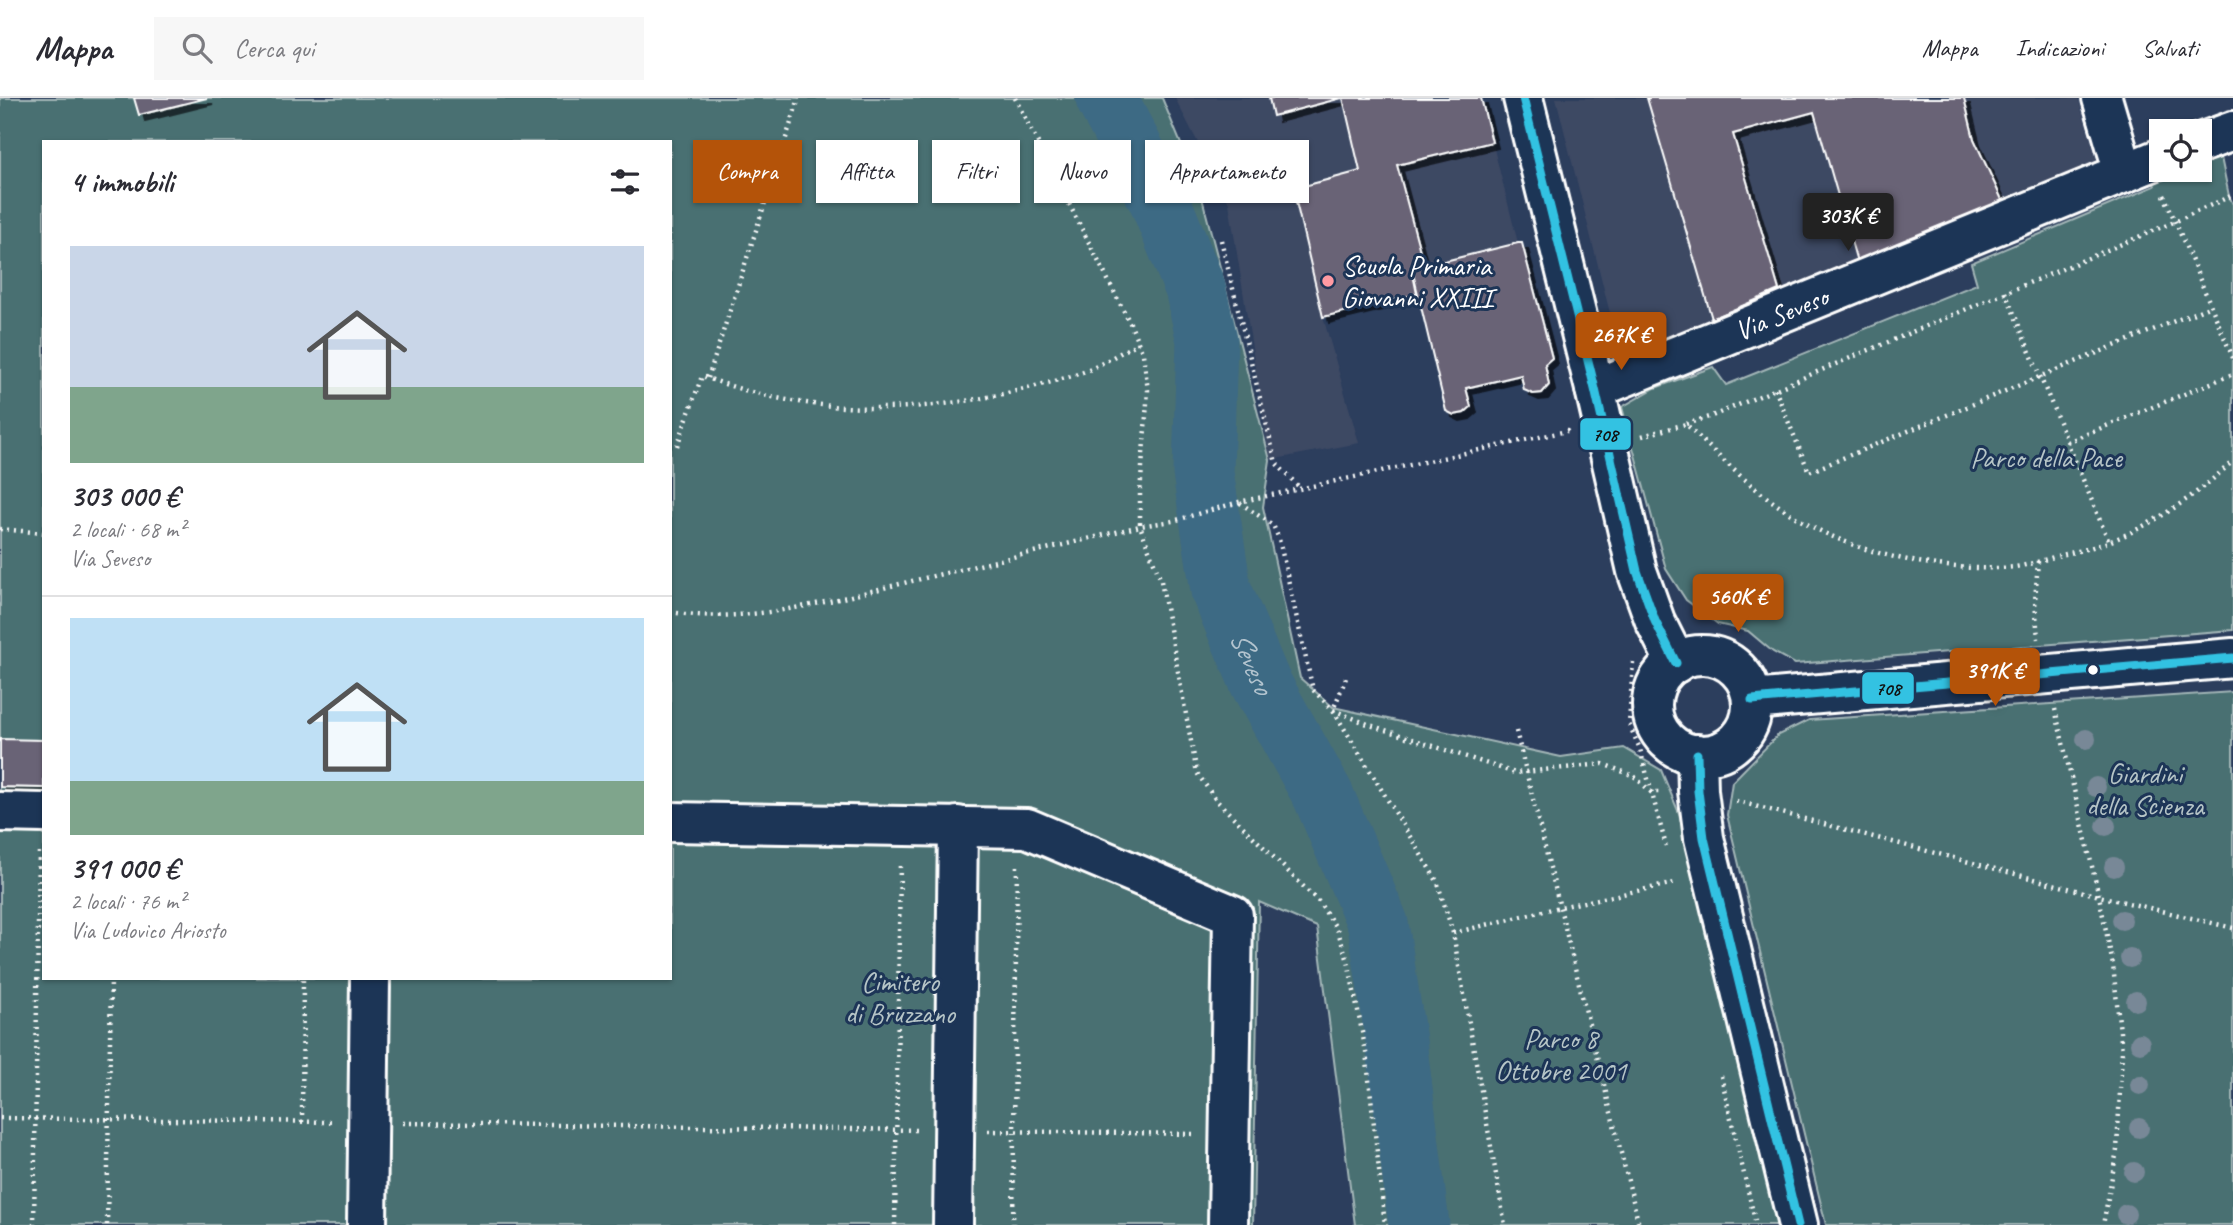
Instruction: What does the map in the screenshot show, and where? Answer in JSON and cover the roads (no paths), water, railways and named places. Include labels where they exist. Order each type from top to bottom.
[{"type":"street","points":[[1523,98],[1637,571],[1655,621],[1676,663]]},
{"type":"street","points":[[2102,98],[2123,173]]},
{"type":"street","points":[[2212,139],[2233,131]]},
{"type":"street","name":"Via Seveso","points":[[1595,389],[2123,173],[2149,174]]},
{"type":"street","points":[[1708,655],[1728,662],[1743,676],[1752,700],[1752,716],[1743,735],[1727,749],[1707,756],[1686,753],[1668,742],[1656,725],[1651,704],[1656,684],[1668,667],[1687,657],[1708,655]]},
{"type":"street","points":[[1752,700],[2233,658]]},
{"type":"street","points":[[1697,754],[1704,838],[1798,1225]]},
{"type":"street","points":[[0,812],[42,813]]},
{"type":"street","points":[[672,822],[1027,828],[1233,915],[1228,1225]]},
{"type":"street","points":[[953,1225],[958,826]]},
{"type":"street","points":[[367,1225],[370,980]]},
{"type":"waterway","name":"Seveso","points":[[1106,98],[1159,199],[1195,288],[1207,340],[1203,472],[1221,590],[1260,682],[1323,795],[1378,924],[1419,1225]]},
{"type":"place","name":"Scuola Primaria Giovanni XXIII","points":[[1328,281]]},
{"type":"park label","name":"Parco della Pace","points":[[2046,457]]},
{"type":"park label","name":"Giardini della Scienza","points":[[2145,789]]},
{"type":"park label","name":"Cimitero di Bruzzano","points":[[900,997]]},
{"type":"park label","name":"Parco 8 Ottobre 2001","points":[[1561,1054]]}]
